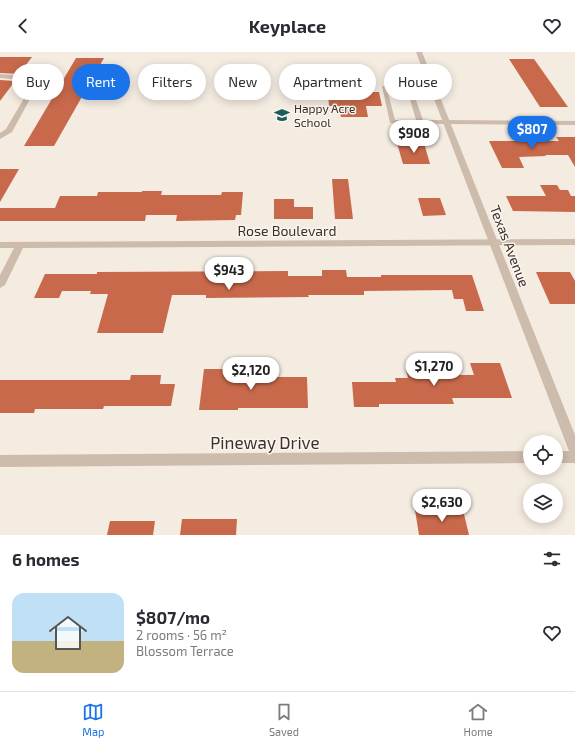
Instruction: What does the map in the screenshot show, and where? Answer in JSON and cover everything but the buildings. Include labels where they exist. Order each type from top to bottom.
[{"type":"street","name":"Texas Avenue","points":[[418,52],[423,64]]},
{"type":"street","points":[[0,76],[28,78],[34,82],[33,88],[9,130],[0,137]]},
{"type":"street","name":"Texas Avenue","points":[[437,100],[575,451]]},
{"type":"street","points":[[446,122],[575,123]]},
{"type":"street","name":"Rose Boulevard","points":[[0,246],[575,242]]},
{"type":"street","points":[[0,284],[20,245]]},
{"type":"street","points":[[563,456],[575,456]]},
{"type":"street","name":"Pineway Drive","points":[[0,460],[523,457]]},
{"type":"lane","points":[[387,100],[392,122],[446,122]]},
{"type":"lane","points":[[413,100],[420,122]]},
{"type":"place","name":"Happy Acre School","points":[[282,115]]}]
